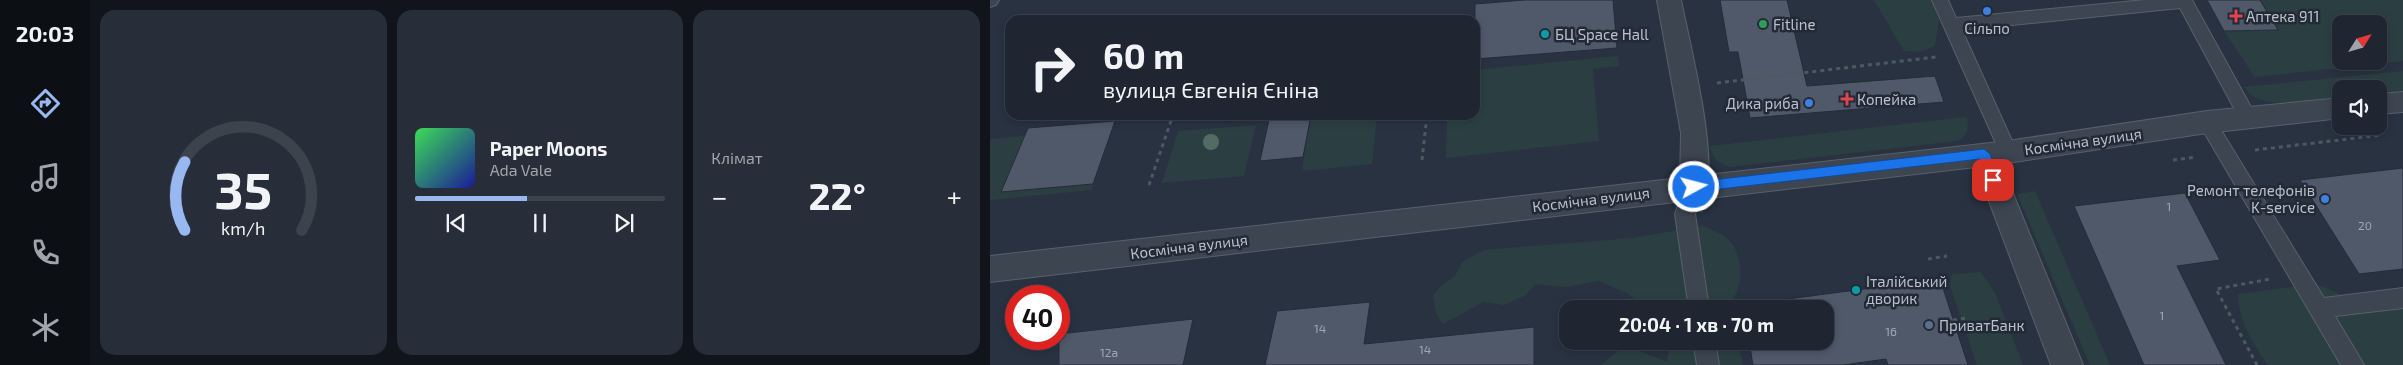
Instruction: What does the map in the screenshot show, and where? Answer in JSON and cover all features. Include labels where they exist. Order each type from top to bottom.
[{"type":"street","points":[[1669,0],[1694,134],[1694,187]]},
{"type":"street","points":[[2387,103],[2403,102]]},
{"type":"street","name":"Космічна вулиця","points":[[990,269],[1996,153],[2208,122],[2332,109]]},
{"type":"street","points":[[1996,153],[2067,365]]},
{"type":"lane","points":[[1940,0],[1964,55],[1996,153]]},
{"type":"lane","points":[[1951,25],[2184,1],[2248,118]]},
{"type":"lane","points":[[2208,122],[2353,365]]},
{"type":"lane","points":[[1694,187],[1685,214],[1699,300]]},
{"type":"lane","points":[[2320,308],[2403,298]]},
{"type":"lane","points":[[1706,350],[1708,365]]},
{"type":"path","points":[[1708,84],[1964,55]]},
{"type":"path","points":[[1150,185],[1171,120]]},
{"type":"path","points":[[1422,160],[1426,120]]},
{"type":"path","points":[[1928,258],[1946,256]]},
{"type":"path","points":[[2257,365],[2216,289],[2300,274]]},
{"type":"path","points":[[1953,320],[1966,318]]},
{"type":"green space","points":[[1874,0],[1932,0],[1939,21],[1935,46],[1920,52],[1904,51]]},
{"type":"green space","points":[[2260,0],[2403,0],[2403,61],[2388,63],[2388,15],[2332,15],[2332,69],[2255,77],[2224,31],[2278,30]]},
{"type":"green space","points":[[1618,56],[1619,66],[1593,69],[1599,141],[1446,158],[1447,120],[1480,120],[1480,70]]},
{"type":"green space","points":[[2403,71],[2403,91],[2387,92],[2387,80],[2332,80],[2332,98],[2303,102],[2275,103],[2263,100],[2252,95],[2244,87]]},
{"type":"green space","points":[[1967,117],[1967,131],[1957,141],[1729,167],[1716,159],[1712,154],[1710,146]]},
{"type":"green space","points":[[1310,120],[1376,120],[1372,164],[1302,171]]},
{"type":"green space","points":[[1256,125],[1244,176],[1162,183],[1178,131]]},
{"type":"green space","points":[[1025,136],[1093,184],[1092,190],[990,200],[990,139]]},
{"type":"green space","points":[[2035,191],[2110,365],[2090,365],[2017,194]]},
{"type":"green space","points":[[1703,226],[1724,236],[1734,247],[1739,261],[1739,284],[1733,300],[1635,300],[1627,293],[1599,281],[1566,287],[1535,284],[1526,295],[1504,305],[1483,302],[1443,324],[1436,313],[1433,296],[1441,286],[1455,276],[1463,261],[1484,250],[1633,238]]},
{"type":"green space","points":[[1981,272],[1995,293],[2023,365],[1977,365],[1950,285],[1952,274]]},
{"type":"green space","points":[[2316,284],[2342,295],[2403,289],[2403,365],[2268,365],[2257,349],[2244,322],[2238,294]]},
{"type":"green space","points":[[1619,350],[1637,350],[1667,362],[1669,350],[1740,350],[1743,365],[1601,365]]},
{"type":"building","name":"БЦ Space Hall","points":[[1525,0],[1613,0],[1617,48],[1480,59],[1480,15],[1475,15],[1475,4]]},
{"type":"building","points":[[1720,0],[1787,0],[1807,86],[1935,76],[1944,102],[1750,118],[1738,52],[1729,52]]},
{"type":"building","points":[[2207,0],[2260,0],[2278,30],[2224,31]]},
{"type":"building","points":[[1269,120],[1310,120],[1303,157],[1260,161]]},
{"type":"building","points":[[1115,121],[1093,184],[1001,192],[1028,128]]},
{"type":"building","points":[[2403,168],[2403,269],[2359,274],[2300,180]]},
{"type":"building","points":[[2185,193],[2220,260],[2177,266],[2226,365],[2144,365],[2074,206]]},
{"type":"building","points":[[1940,279],[1968,365],[1888,365],[1886,359],[1843,365],[1753,365],[1750,350],[1834,350],[1834,300],[1780,300]]},
{"type":"building","points":[[1370,302],[1364,344],[1534,327],[1534,365],[1265,365],[1277,311]]},
{"type":"building","points":[[1193,319],[1183,365],[1059,365],[1059,350],[1070,350],[1070,333]]},
{"type":"place","name":"Сільпо","points":[[1987,11]]},
{"type":"place","name":"Аптека 911","points":[[2236,16]]},
{"type":"place","name":"Fitline","points":[[1763,24]]},
{"type":"place","name":"БЦ Space Hall","points":[[1545,34]]},
{"type":"place","name":"Копейка","points":[[1847,99]]},
{"type":"place","name":"Дика риба","points":[[1809,103]]},
{"type":"place","name":"Ремонт телефонів K-service","points":[[2325,199]]},
{"type":"place","name":"Італійський дворик","points":[[1856,290]]},
{"type":"place","name":"ПриватБанк","points":[[1929,325]]},
{"type":"route","points":[[1694,187],[1984,154],[1993,180]]}]
